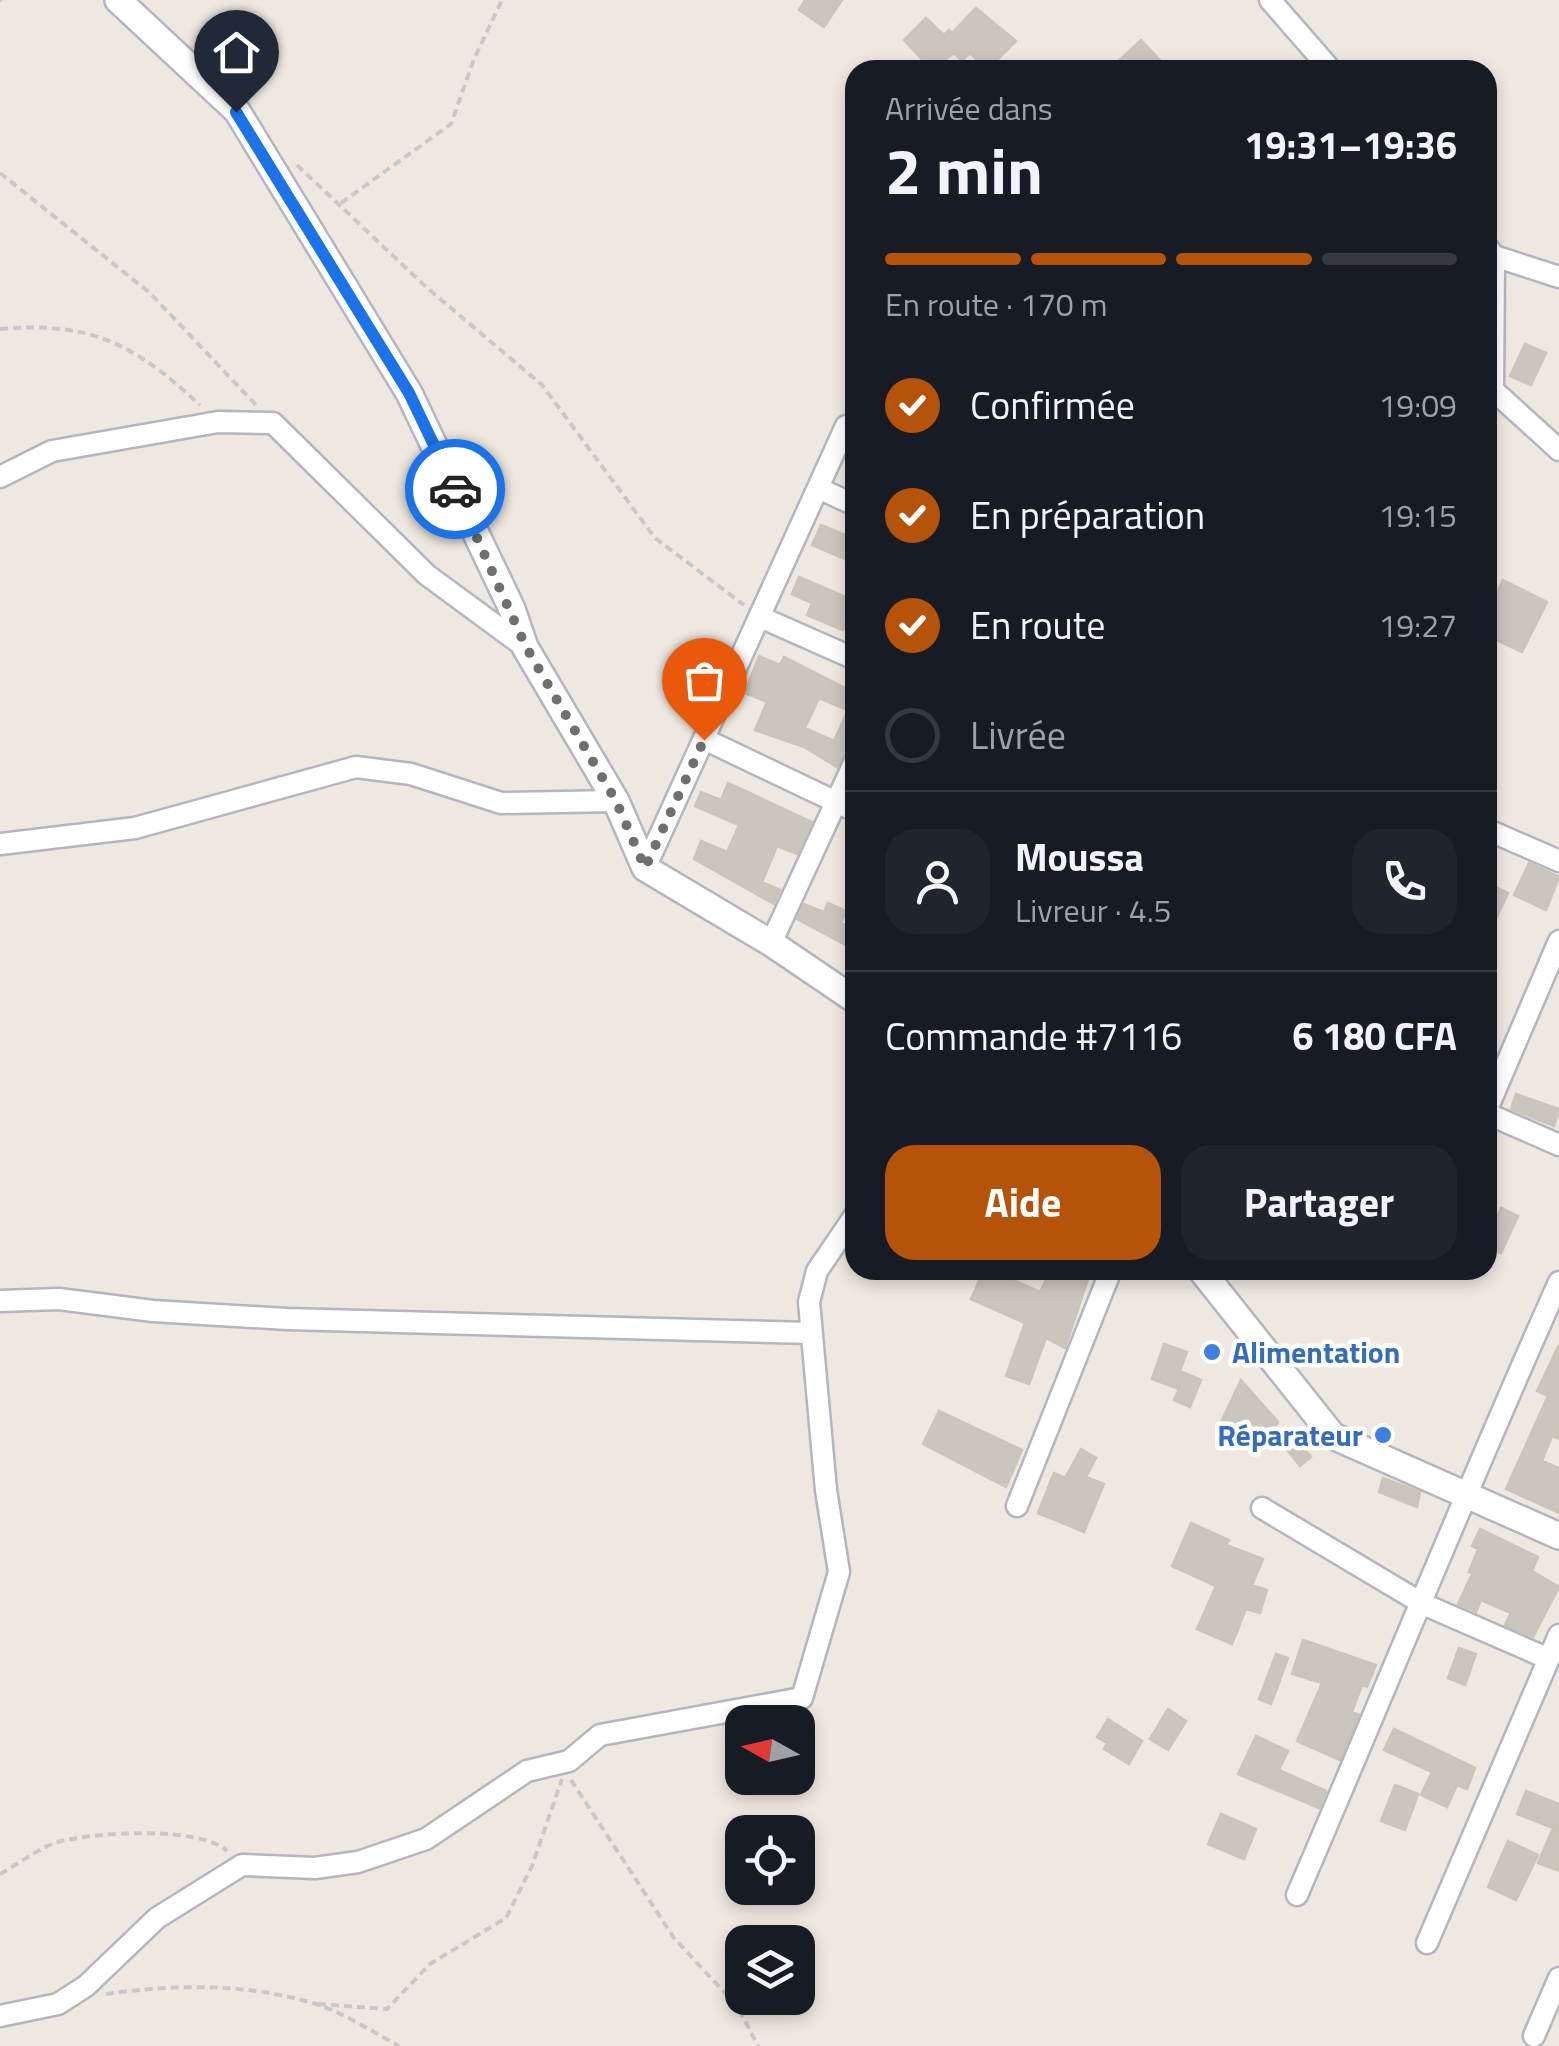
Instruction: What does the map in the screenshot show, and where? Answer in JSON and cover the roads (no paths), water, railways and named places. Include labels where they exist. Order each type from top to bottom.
[{"type":"street","points":[[118,0],[236,112],[409,393],[512,608],[526,647],[616,801],[645,868],[771,943],[845,993]]},
{"type":"street","points":[[1270,0],[1322,60]]},
{"type":"street","points":[[1497,254],[1559,277]]},
{"type":"street","points":[[1497,393],[1559,450]]},
{"type":"street","points":[[0,477],[52,451],[218,422],[273,423],[427,575],[526,647]]},
{"type":"street","points":[[645,868],[845,428]]},
{"type":"street","points":[[818,488],[845,501]]},
{"type":"street","points":[[760,616],[845,654]]},
{"type":"street","points":[[704,740],[845,806]]},
{"type":"street","points":[[0,844],[135,828],[356,766],[411,774],[500,803],[616,801]]},
{"type":"street","points":[[771,943],[845,808]]},
{"type":"street","points":[[1497,834],[1559,860]]},
{"type":"street","points":[[1497,1089],[1559,941]]},
{"type":"street","points":[[1497,1115],[1559,1145]]},
{"type":"street","points":[[0,2016],[58,2004],[86,1986],[157,1918],[242,1865],[315,1868],[358,1862],[426,1839],[527,1771],[568,1760],[600,1735],[802,1698],[839,1572],[809,1333],[809,1302],[817,1270],[845,1229]]},
{"type":"street","points":[[1017,1506],[1108,1280]]},
{"type":"street","points":[[1209,1280],[1332,1436],[1559,1536]]},
{"type":"street","points":[[1297,1896],[1422,1604],[1464,1494],[1559,1282]]},
{"type":"street","points":[[0,1301],[59,1299],[153,1311],[287,1319],[809,1333]]},
{"type":"street","points":[[1262,1508],[1422,1604],[1549,1659]]},
{"type":"street","points":[[1427,1943],[1559,1635]]},
{"type":"street","points":[[1534,2036],[1559,1978]]},
{"type":"place","name":"Alimentation","points":[[1212,1352]]},
{"type":"place","name":"Réparateur","points":[[1383,1435]]}]
